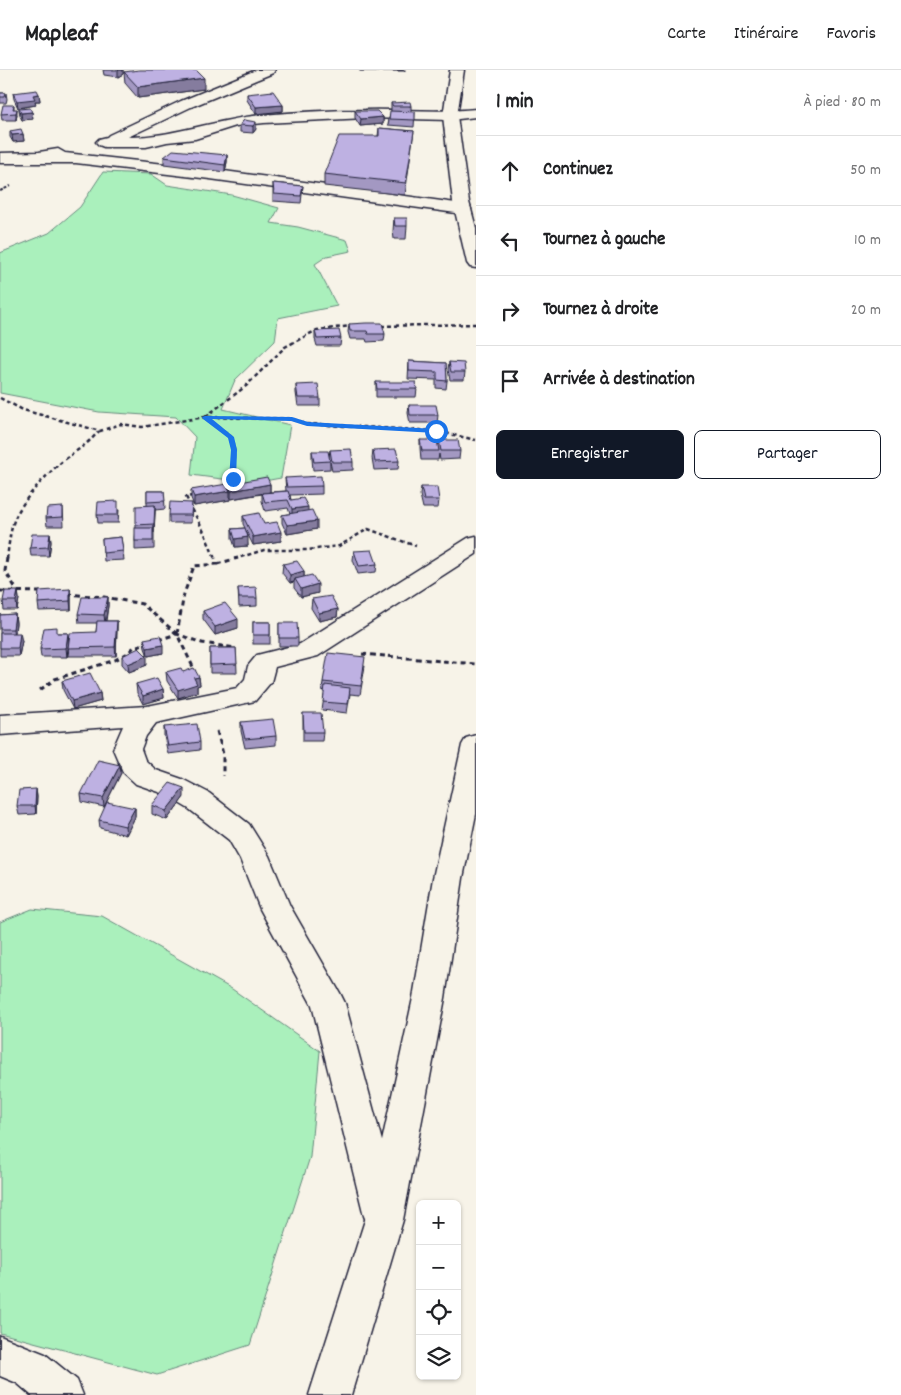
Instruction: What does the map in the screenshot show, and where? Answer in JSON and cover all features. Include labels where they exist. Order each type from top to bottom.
[{"type":"street","points":[[39,157],[87,148],[104,142],[186,104],[268,70]]},
{"type":"street","points":[[457,70],[450,116],[463,209],[476,263]]},
{"type":"street","points":[[104,142],[146,142],[167,137],[195,134],[235,122],[264,119],[366,114],[450,116],[476,113]]},
{"type":"street","points":[[0,158],[76,158],[210,174],[463,209]]},
{"type":"street","points":[[0,725],[147,715],[246,695],[258,682],[261,666],[266,661],[309,650],[470,546]]},
{"type":"street","points":[[147,715],[132,734],[127,749],[133,765],[146,777],[172,786],[199,801],[239,832],[254,856],[276,909],[328,1003],[384,1220]]},
{"type":"street","points":[[330,1395],[384,1220],[429,998],[448,878],[476,745]]},
{"type":"street","points":[[0,1356],[31,1368],[62,1395]]},
{"type":"path","points":[[380,326],[476,324]]},
{"type":"path","points":[[205,417],[246,386],[285,347],[317,330],[361,326]]},
{"type":"path","points":[[0,398],[23,410],[100,431]]},
{"type":"path","points":[[205,417],[231,437],[234,450],[232,489]]},
{"type":"path","points":[[17,590],[5,571],[10,537],[17,514],[33,492],[63,461],[87,445],[100,431],[121,424],[142,427],[205,417],[292,419],[307,424],[436,431],[476,440]]},
{"type":"path","points":[[194,496],[186,497],[205,534],[217,564]]},
{"type":"path","points":[[177,634],[184,594],[194,566],[217,564],[264,550],[308,550],[339,546],[368,529],[417,546],[470,546]]},
{"type":"path","points":[[0,591],[17,590],[46,593]]},
{"type":"path","points":[[66,594],[104,597],[142,604],[177,634],[210,701],[223,754],[224,819]]},
{"type":"green space","points":[[103,172],[151,174],[167,185],[232,195],[279,208],[271,223],[298,227],[347,240],[351,251],[327,256],[315,264],[337,306],[278,318],[275,341],[235,380],[223,409],[290,425],[281,478],[253,483],[191,475],[195,437],[176,417],[99,412],[0,393],[0,253],[49,233],[80,207]]},
{"type":"green space","points":[[32,909],[102,916],[232,989],[320,1051],[310,1157],[250,1345],[157,1375],[0,1333],[0,922]]},
{"type":"building","points":[[139,70],[196,70],[204,78],[138,87],[124,72]]},
{"type":"building","points":[[37,90],[39,94],[33,95],[35,99],[17,101],[13,93]]},
{"type":"building","points":[[273,91],[283,105],[256,107],[247,94]]},
{"type":"building","points":[[0,93],[6,93],[5,97],[0,97]]},
{"type":"building","points":[[410,102],[411,106],[393,106],[391,103]]},
{"type":"building","points":[[3,105],[14,105],[13,109],[17,109],[16,113],[1,114]]},
{"type":"building","points":[[30,108],[32,112],[21,113],[19,109]]},
{"type":"building","points":[[355,111],[377,111],[383,117],[361,119]]},
{"type":"building","points":[[390,111],[415,112],[415,120],[389,119]]},
{"type":"building","points":[[244,120],[256,122],[253,126],[240,125]]},
{"type":"building","points":[[379,128],[414,131],[406,183],[324,174],[339,136],[379,136]]},
{"type":"building","points":[[21,129],[23,134],[12,135],[10,131]]},
{"type":"building","points":[[173,150],[227,155],[225,165],[164,157]]},
{"type":"building","points":[[273,183],[303,186],[301,196],[274,194]]},
{"type":"building","points":[[394,218],[407,218],[407,226],[395,226]]},
{"type":"building","points":[[382,323],[385,334],[350,331],[349,324]]},
{"type":"building","points":[[339,330],[341,338],[317,339],[315,331]]},
{"type":"building","points":[[409,361],[446,363],[447,381],[437,380],[437,372],[409,371]]},
{"type":"building","points":[[449,362],[464,363],[465,372],[451,372]]},
{"type":"building","points":[[376,382],[416,382],[417,389],[377,389]]},
{"type":"building","points":[[318,384],[320,398],[298,398],[296,385]]},
{"type":"building","points":[[409,405],[436,405],[438,415],[410,415]]},
{"type":"building","points":[[420,440],[437,440],[439,451],[422,451]]},
{"type":"building","points":[[439,440],[458,440],[460,451],[441,451]]},
{"type":"building","points":[[351,449],[353,462],[332,462],[330,450]]},
{"type":"building","points":[[396,449],[399,461],[375,462],[373,450]]},
{"type":"building","points":[[312,451],[328,451],[330,461],[314,462]]},
{"type":"building","points":[[321,476],[322,486],[287,487],[285,478]]},
{"type":"building","points":[[267,477],[270,484],[231,491],[228,484]]},
{"type":"building","points":[[227,484],[230,491],[194,497],[191,490]]},
{"type":"building","points":[[421,487],[437,487],[439,500],[424,500]]},
{"type":"building","points":[[147,491],[164,491],[165,501],[147,502]]},
{"type":"building","points":[[288,491],[291,500],[303,498],[308,507],[292,509],[288,500],[265,502],[262,493]]},
{"type":"building","points":[[118,501],[118,515],[97,515],[98,502]]},
{"type":"building","points":[[170,502],[192,503],[191,515],[169,515]]},
{"type":"building","points":[[155,505],[154,524],[136,525],[136,506]]},
{"type":"building","points":[[63,507],[63,517],[46,518],[47,508]]},
{"type":"building","points":[[312,510],[317,521],[287,525],[282,515]]},
{"type":"building","points":[[259,513],[264,524],[277,522],[281,532],[253,537],[243,516]]},
{"type":"building","points":[[135,528],[153,528],[153,541],[135,541]]},
{"type":"building","points":[[245,528],[248,537],[235,539],[232,529]]},
{"type":"building","points":[[32,534],[50,534],[48,547],[30,548]]},
{"type":"building","points":[[121,537],[123,551],[103,553],[102,539]]},
{"type":"building","points":[[372,550],[377,564],[359,566],[354,551]]},
{"type":"building","points":[[297,561],[304,571],[290,575],[283,564]]},
{"type":"building","points":[[312,575],[318,584],[301,589],[295,579]]},
{"type":"building","points":[[256,587],[257,598],[239,598],[238,588]]},
{"type":"building","points":[[70,589],[70,601],[38,603],[39,591]]},
{"type":"building","points":[[5,591],[18,591],[16,601],[3,601]]},
{"type":"building","points":[[331,596],[338,609],[319,613],[312,599]]},
{"type":"building","points":[[82,597],[108,597],[104,615],[78,614]]},
{"type":"building","points":[[225,603],[238,619],[215,627],[203,611]]},
{"type":"building","points":[[15,614],[13,629],[0,629],[0,615]]},
{"type":"building","points":[[97,621],[117,621],[115,647],[68,648],[70,633],[96,632]]},
{"type":"building","points":[[253,622],[270,622],[270,635],[253,635]]},
{"type":"building","points":[[279,623],[297,623],[298,638],[279,638]]},
{"type":"building","points":[[57,627],[57,633],[68,633],[66,648],[40,649],[44,628]]},
{"type":"building","points":[[0,633],[20,633],[18,648],[0,648]]},
{"type":"building","points":[[160,636],[163,645],[147,648],[144,639]]},
{"type":"building","points":[[139,648],[147,656],[128,664],[122,656]]},
{"type":"building","points":[[210,648],[236,648],[237,664],[210,665]]},
{"type":"building","points":[[328,653],[365,657],[361,686],[323,682]]},
{"type":"building","points":[[181,668],[183,672],[194,668],[199,677],[194,678],[197,684],[178,690],[166,672]]},
{"type":"building","points":[[90,673],[100,693],[72,701],[62,681]]},
{"type":"building","points":[[157,678],[163,689],[143,696],[136,684]]},
{"type":"building","points":[[325,685],[350,688],[348,704],[323,702]]},
{"type":"building","points":[[303,713],[321,713],[323,732],[304,732]]},
{"type":"building","points":[[273,719],[276,736],[245,739],[241,722]]},
{"type":"building","points":[[197,724],[200,742],[168,746],[164,727]]},
{"type":"building","points":[[98,760],[120,765],[103,798],[81,794]]},
{"type":"building","points":[[170,783],[184,788],[166,811],[152,805]]},
{"type":"building","points":[[36,789],[35,806],[17,806],[19,790]]},
{"type":"building","points":[[107,802],[135,808],[125,826],[99,820]]},
{"type":"route","points":[[233,479],[234,450],[231,437],[205,417],[292,419],[307,424],[436,431]]}]
